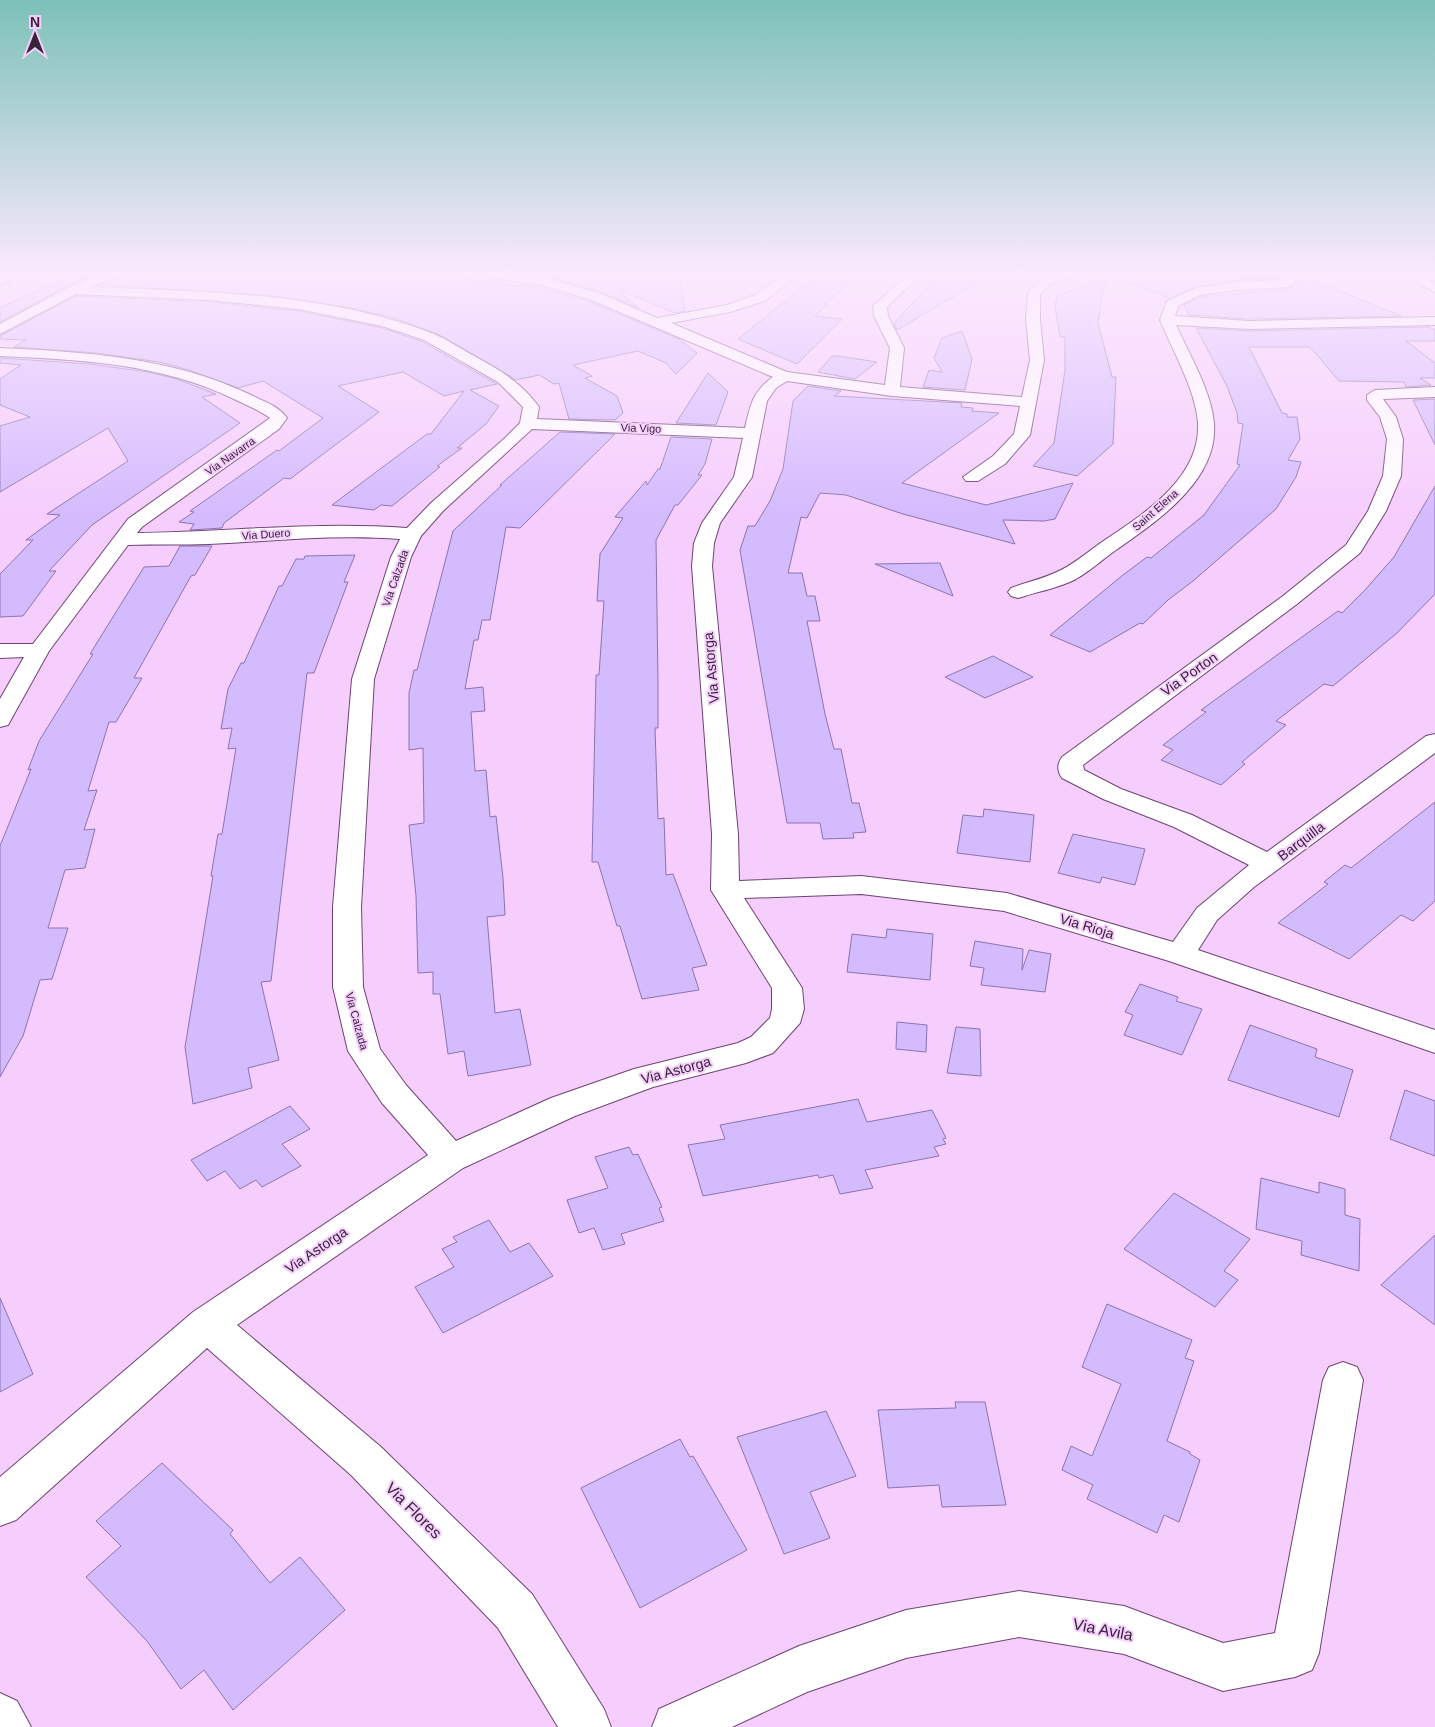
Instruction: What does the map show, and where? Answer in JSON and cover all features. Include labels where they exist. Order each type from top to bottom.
[{"type":"street","name":"Via Navarra","points":[[0,720],[39,650],[121,539],[135,523],[277,424],[278,416],[221,385],[168,368],[92,357],[29,354]]},
{"type":"street","points":[[460,354],[487,368],[520,391],[530,407],[528,424]]},
{"type":"street","points":[[731,354],[784,376],[892,391],[1027,402]]},
{"type":"street","points":[[892,391],[896,354]]},
{"type":"street","points":[[972,477],[999,460],[1022,435],[1027,402],[1037,360],[1036,354]]},
{"type":"street","name":"Saint Elena","points":[[1018,592],[1068,575],[1152,513],[1180,489],[1196,467],[1204,450],[1206,424],[1202,402],[1181,354]]},
{"type":"street","name":"Via Astorga","points":[[0,1506],[207,1324],[451,1158],[563,1108],[646,1077],[746,1052],[762,1045],[784,1023],[788,1008],[787,988],[725,890],[725,834],[702,566],[704,544],[711,523],[743,476],[759,400],[771,385],[784,376]]},
{"type":"street","name":"Via Porton","points":[[1270,864],[1183,821],[1112,794],[1071,773],[1071,762],[1290,600],[1353,549],[1377,511],[1392,476],[1395,439],[1388,418],[1375,400],[1376,395],[1435,392]]},
{"type":"street","name":"Via Vigo","points":[[528,424],[753,433]]},
{"type":"street","name":"Via Calzada","points":[[451,1158],[394,1094],[364,1051],[348,987],[347,907],[363,679],[401,557],[412,534],[437,506],[511,442],[528,424]]},
{"type":"street","name":"Via Duero","points":[[121,539],[209,538],[301,531],[361,530],[412,534]]},
{"type":"street","points":[[0,651],[39,650]]},
{"type":"street","name":"Barquilla","points":[[1180,954],[1207,914],[1244,880],[1270,864],[1435,741]]},
{"type":"street","name":"Via Rioja","points":[[725,890],[861,884],[1007,902],[1180,954],[1435,1042]]},
{"type":"street","name":"Via Flores","points":[[207,1324],[366,1461],[515,1611],[586,1727]]},
{"type":"street","name":"Via Avila","points":[[677,1727],[799,1670],[906,1634],[1019,1614],[1124,1630],[1223,1667],[1295,1653],[1344,1380]]},
{"type":"street","points":[[0,1718],[6,1727]]},
{"type":"building","points":[[100,354],[443,354],[497,384],[470,390],[499,406],[486,424],[457,448],[462,448],[437,466],[440,467],[392,506],[381,505],[374,510],[332,505],[427,434],[431,434],[464,391],[444,396],[403,372],[338,386],[379,412],[290,479],[284,478],[224,523],[222,528],[190,530],[194,524],[179,522],[194,512],[190,511],[277,450],[279,451],[323,418],[263,381],[238,388],[189,370],[159,362]]},
{"type":"building","points":[[471,354],[626,354],[573,365],[592,376],[585,378],[617,396],[623,413],[615,420],[569,419],[559,383],[554,384],[539,375],[516,380]]},
{"type":"building","points":[[644,354],[696,354],[676,374],[666,363]]},
{"type":"building","points":[[772,354],[807,354],[797,364]]},
{"type":"building","points":[[936,354],[970,354],[972,359],[965,390],[923,387],[929,370],[942,372],[934,358]]},
{"type":"building","points":[[1065,354],[1106,354],[1112,377],[1116,377],[1113,444],[1077,476],[1033,466],[1054,443],[1065,370]]},
{"type":"building","points":[[1210,354],[1252,354],[1282,413],[1287,414],[1287,417],[1297,417],[1300,439],[1288,460],[1301,462],[1296,477],[1276,509],[1193,581],[1168,600],[1143,624],[1140,623],[1090,652],[1050,635],[1123,575],[1147,557],[1151,558],[1204,515],[1240,465],[1237,464],[1243,424],[1238,423],[1237,413],[1227,386]]},
{"type":"building","points":[[1316,354],[1423,354],[1435,363],[1435,378],[1420,378],[1431,385],[1406,387],[1404,382],[1339,381]]},
{"type":"building","points":[[832,356],[877,362],[855,379],[818,372]]},
{"type":"building","points":[[0,358],[90,364],[148,372],[177,379],[216,394],[202,397],[240,423],[92,525],[49,571],[56,571],[23,616],[0,617],[0,574],[33,540],[26,540],[60,515],[47,514],[128,461],[108,428],[0,492],[0,426],[30,417],[0,405],[0,379],[21,365],[0,363]]},
{"type":"building","points":[[708,373],[728,392],[716,425],[676,423]]},
{"type":"building","points":[[808,386],[841,391],[834,396],[962,403],[961,407],[973,408],[972,411],[999,413],[902,483],[986,505],[1073,483],[1055,519],[1044,521],[1003,520],[1015,544],[903,514],[846,495],[820,493],[807,518],[801,517],[788,573],[802,573],[807,596],[815,596],[820,621],[807,621],[825,714],[834,749],[841,749],[852,803],[859,803],[866,832],[853,833],[854,838],[823,839],[820,823],[787,823],[740,550],[748,526],[755,526],[770,501],[783,469],[793,401]]},
{"type":"building","points":[[1435,399],[1435,445],[1413,400]]},
{"type":"building","points":[[560,432],[615,434],[520,528],[506,527],[490,620],[482,620],[478,640],[474,640],[465,689],[483,687],[485,711],[471,712],[475,771],[486,770],[490,817],[496,816],[503,878],[505,915],[487,917],[495,1013],[520,1009],[531,1065],[468,1076],[464,1051],[448,1054],[440,994],[433,994],[433,972],[418,973],[416,896],[409,825],[424,823],[423,748],[409,750],[409,693],[414,670],[417,670],[453,531],[502,485],[500,485]]},
{"type":"building","points":[[671,437],[712,439],[705,464],[698,475],[702,475],[678,505],[675,505],[656,540],[658,728],[655,728],[658,819],[664,818],[666,875],[673,874],[707,965],[692,968],[699,990],[642,999],[598,862],[592,862],[596,675],[599,675],[604,601],[597,601],[600,554],[623,518],[615,517],[646,481],[647,485],[658,469],[660,469]]},
{"type":"building","points":[[1435,486],[1435,594],[1397,633],[1333,686],[1324,684],[1276,721],[1286,725],[1242,762],[1245,764],[1221,785],[1161,760],[1173,750],[1163,745],[1206,712],[1201,710],[1338,611],[1342,613],[1365,590],[1394,557]]},
{"type":"building","points":[[180,546],[212,546],[195,575],[191,576],[134,678],[142,678],[116,722],[109,722],[88,791],[97,790],[84,830],[95,829],[85,868],[65,870],[48,928],[68,928],[52,979],[40,980],[23,1036],[0,1077],[0,846],[31,769],[28,770],[39,741],[93,654],[90,654],[144,567],[169,566]]},
{"type":"building","points":[[355,555],[344,582],[348,582],[314,673],[307,673],[271,981],[261,982],[279,1060],[248,1068],[252,1088],[193,1104],[185,1047],[218,834],[222,834],[236,748],[228,749],[232,728],[221,729],[228,689],[241,663],[244,663],[279,586],[282,586],[296,559],[304,559],[305,556]]},
{"type":"building","points":[[940,563],[953,596],[875,564]]},
{"type":"building","points":[[993,656],[1033,677],[985,698],[945,677]]},
{"type":"building","points":[[1435,802],[1435,901],[1413,921],[1401,915],[1349,959],[1278,923],[1328,884],[1324,882],[1345,865],[1351,868]]},
{"type":"building","points":[[984,809],[1034,815],[1030,862],[957,853],[963,815],[983,817]]},
{"type":"building","points":[[1073,834],[1145,849],[1135,885],[1102,877],[1100,883],[1058,873]]},
{"type":"building","points":[[887,929],[933,934],[930,980],[847,972],[852,934],[886,938]]},
{"type":"building","points":[[975,941],[1023,949],[1022,970],[1029,950],[1051,954],[1045,992],[981,985],[984,968],[970,966]]},
{"type":"building","points":[[1140,984],[1178,997],[1176,1001],[1202,1009],[1182,1055],[1124,1035],[1133,1015],[1125,1012]]},
{"type":"building","points":[[897,1022],[927,1025],[926,1052],[896,1049]]},
{"type":"building","points":[[1250,1025],[1317,1049],[1315,1057],[1353,1070],[1339,1117],[1228,1080]]},
{"type":"building","points":[[956,1027],[980,1029],[981,1076],[947,1073]]},
{"type":"building","points":[[1405,1090],[1435,1101],[1435,1156],[1390,1139]]},
{"type":"building","points":[[858,1099],[867,1122],[932,1110],[946,1138],[943,1139],[946,1144],[934,1147],[939,1156],[865,1170],[873,1188],[840,1194],[833,1175],[819,1178],[818,1175],[703,1196],[688,1145],[725,1139],[720,1125]]},
{"type":"building","points":[[290,1106],[310,1129],[282,1144],[301,1166],[262,1187],[256,1180],[240,1189],[225,1171],[207,1181],[191,1160]]},
{"type":"building","points":[[629,1147],[633,1155],[638,1154],[662,1207],[659,1208],[664,1221],[621,1234],[625,1244],[603,1250],[594,1228],[579,1233],[567,1200],[608,1188],[595,1157]]},
{"type":"building","points":[[1261,1178],[1319,1193],[1319,1182],[1345,1189],[1345,1215],[1360,1219],[1359,1271],[1301,1255],[1302,1241],[1256,1229]]},
{"type":"building","points":[[1174,1193],[1250,1239],[1224,1271],[1238,1280],[1215,1307],[1124,1249]]},
{"type":"building","points":[[489,1220],[510,1252],[529,1243],[553,1276],[443,1333],[415,1287],[454,1267],[442,1249],[457,1242],[453,1237]]},
{"type":"building","points":[[1435,1235],[1435,1325],[1381,1285]]},
{"type":"building","points":[[0,1298],[33,1374],[0,1392]]},
{"type":"building","points":[[1107,1304],[1192,1340],[1185,1358],[1194,1361],[1167,1441],[1190,1452],[1190,1454],[1200,1460],[1179,1522],[1164,1515],[1157,1533],[1087,1499],[1093,1485],[1062,1470],[1071,1446],[1092,1456],[1121,1384],[1082,1367]]},
{"type":"building","points":[[955,1402],[985,1402],[1006,1505],[942,1507],[939,1485],[888,1488],[878,1410],[956,1408]]},
{"type":"building","points":[[826,1411],[856,1476],[810,1492],[830,1538],[784,1554],[737,1437]]},
{"type":"building","points":[[680,1439],[690,1457],[693,1456],[747,1550],[640,1608],[581,1488]]},
{"type":"building","points":[[162,1463],[233,1530],[230,1534],[270,1583],[300,1557],[345,1610],[233,1710],[204,1670],[181,1689],[147,1641],[86,1577],[121,1546],[96,1521]]}]
